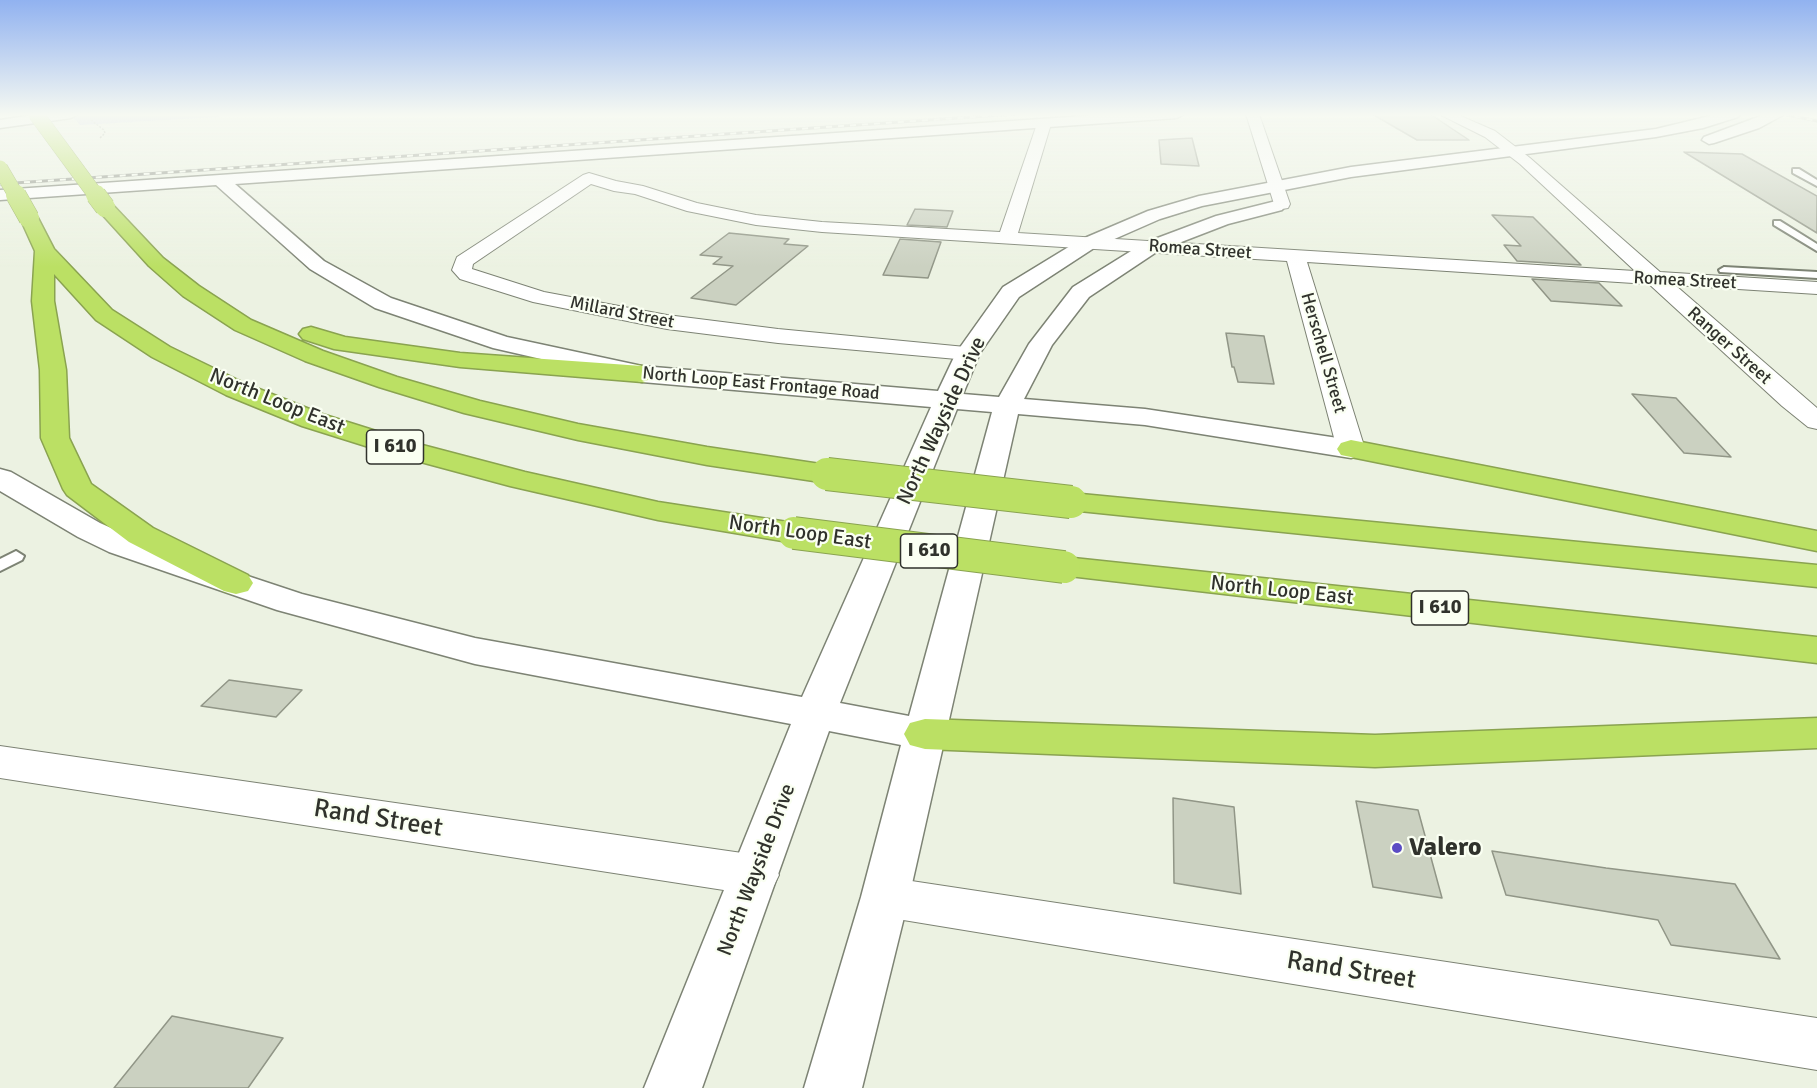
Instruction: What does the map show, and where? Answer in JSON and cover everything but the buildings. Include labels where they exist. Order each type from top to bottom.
[{"type":"highway","points":[[74,165],[105,207],[156,262],[191,291],[243,325],[335,363],[430,395],[578,432],[706,456],[827,474],[1071,502],[1817,576]]},
{"type":"highway","name":"North Loop East","points":[[0,168],[45,250],[104,315],[161,352],[235,389],[312,420],[401,448],[521,480],[658,511],[794,532],[1064,567],[1817,650]]},
{"type":"highway","points":[[45,250],[43,301],[53,370],[55,438],[78,489],[141,535],[236,583]]},
{"type":"highway","points":[[191,291],[342,344],[460,360],[642,374]]},
{"type":"highway","points":[[1351,449],[1817,541]]},
{"type":"highway","points":[[925,734],[1375,751],[1817,733]]},
{"type":"main road","points":[[0,195],[434,165]]},
{"type":"main road","name":"North Wayside Drive","points":[[673,1088],[756,875],[815,714],[947,400],[969,353],[1011,292],[1087,244],[1154,215],[1199,201],[1274,185],[1410,165]]},
{"type":"main road","points":[[1510,172],[1554,166]]},
{"type":"main road","name":"North Loop East Frontage Road","points":[[219,179],[317,265],[383,303],[501,343],[642,374],[1145,417],[1351,449]]},
{"type":"main road","points":[[833,1088],[885,897],[1007,406],[1041,345],[1081,292],[1151,247],[1222,220],[1287,203]]},
{"type":"main road","points":[[0,478],[89,530],[111,540],[290,602],[475,651],[925,734]]},
{"type":"street","points":[[585,165],[589,178]]},
{"type":"street","points":[[1007,238],[1031,165]]},
{"type":"street","points":[[1268,165],[1274,185],[1287,203]]},
{"type":"street","name":"Ranger Street","points":[[1528,165],[1791,401],[1815,417]]},
{"type":"street","name":"Romea Street","points":[[589,178],[614,186],[638,189],[693,207],[756,219],[822,227],[1817,288]]},
{"type":"street","name":"Millard Street","points":[[589,178],[464,261],[462,270],[466,275],[540,298],[667,322],[778,336],[969,353]]},
{"type":"street","name":"Herschell Street","points":[[1295,256],[1351,449]]},
{"type":"street","name":"Rand Street","points":[[0,762],[756,875]]},
{"type":"street","name":"Rand Street","points":[[885,897],[1817,1044]]},
{"type":"lane","points":[[1796,171],[1817,183]]},
{"type":"lane","points":[[1777,224],[1817,248]]},
{"type":"lane","points":[[1724,270],[1817,275]]},
{"type":"lane","points":[[0,566],[16,556]]},
{"type":"railway","points":[[0,184],[279,165]]},
{"type":"place","name":"Valero","points":[[1397,848]]}]
